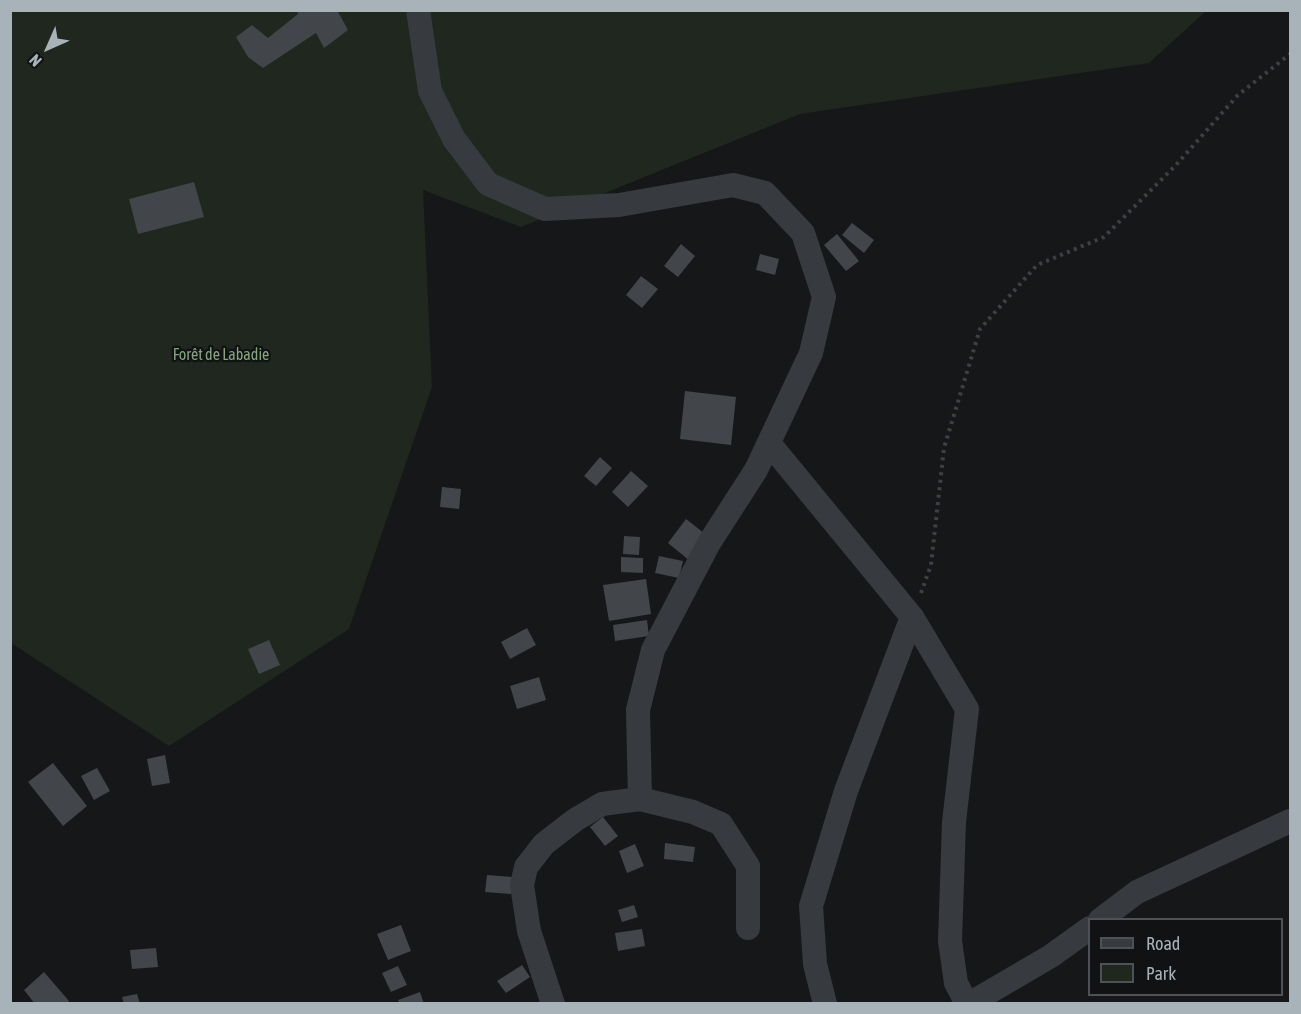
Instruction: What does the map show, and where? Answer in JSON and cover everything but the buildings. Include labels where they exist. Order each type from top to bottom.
[{"type":"street","points":[[418,10],[430,91],[454,139],[488,184],[545,208],[619,205],[733,185],[765,193],[803,233],[824,297],[811,353],[756,470],[709,543],[653,650],[638,710],[640,799]]},
{"type":"street","points":[[769,443],[912,617],[967,709],[954,822],[950,941],[956,983],[968,1004],[1051,957],[1088,929]]},
{"type":"street","points":[[825,1004],[815,964],[811,906],[846,791],[912,617]]},
{"type":"street","points":[[553,1004],[529,931],[522,885],[526,867],[544,844],[575,820],[602,804],[640,799],[693,813],[721,824],[748,866],[748,928]]},
{"type":"street","points":[[1104,918],[1137,892],[1290,821]]},
{"type":"path","points":[[912,617],[931,565],[944,448],[980,329],[1037,265],[1104,237],[1176,165],[1238,95],[1290,54]]},
{"type":"green space","name":"Forêt de Labadie","points":[[10,11],[1206,11],[1149,63],[800,114],[521,227],[423,190],[432,387],[349,629],[169,746],[11,643]]}]
